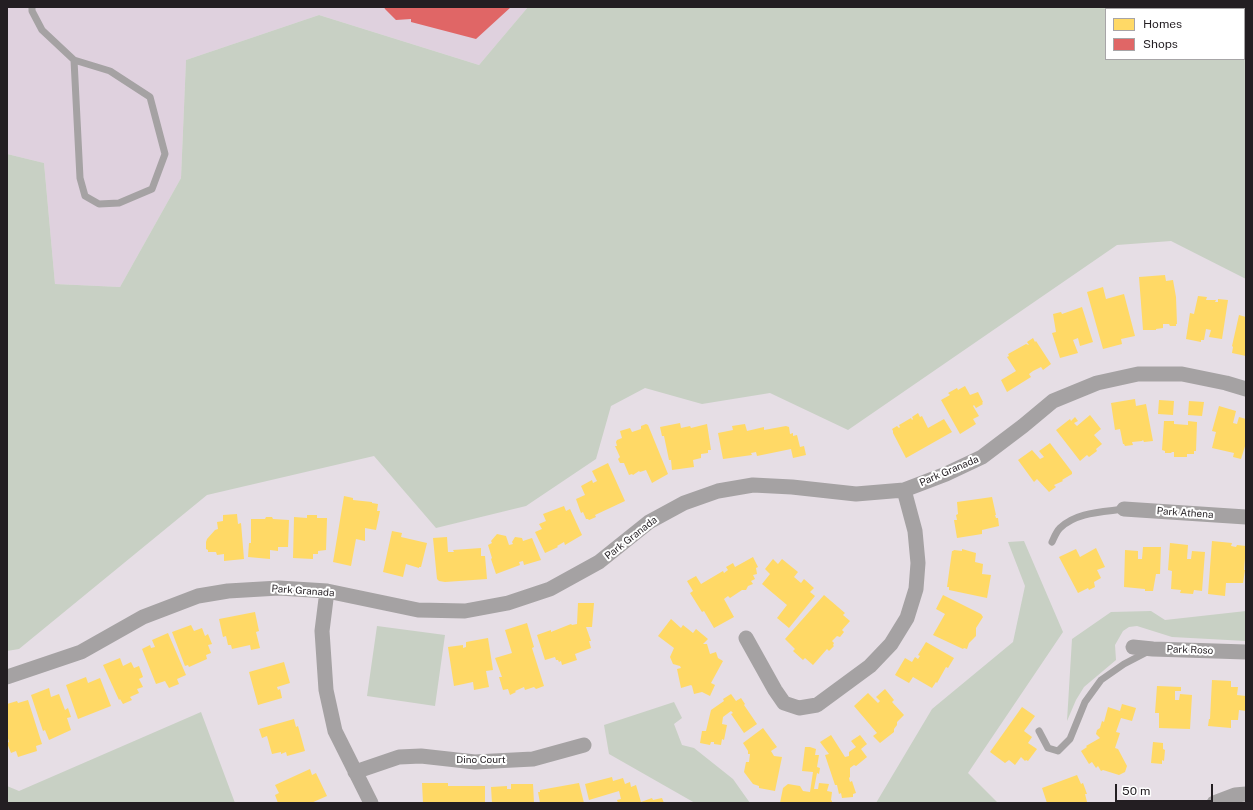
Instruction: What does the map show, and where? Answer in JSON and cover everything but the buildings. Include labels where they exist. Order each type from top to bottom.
[{"type":"street","name":"Park Granada","points":[[7,677],[81,652],[143,617],[198,596],[228,591],[279,588],[327,591],[418,610],[465,611],[508,603],[550,589],[599,562],[649,522],[684,503],[718,491],[753,485],[792,487],[856,494],[904,490],[946,474],[982,457],[1053,401],[1097,383],[1138,374],[1182,374],[1226,383],[1246,389]]},
{"type":"street","points":[[746,638],[775,690],[784,703],[799,708],[817,705],[870,666],[891,644],[907,618],[916,589],[918,563],[914,531],[904,490]]},
{"type":"street","name":"Park Athena","points":[[1124,509],[1246,517]]},
{"type":"street","points":[[327,591],[322,631],[326,690],[335,731],[371,803]]},
{"type":"street","name":"Park Roso","points":[[1133,647],[1246,652]]},
{"type":"street","name":"Dino Court","points":[[355,772],[399,757],[421,756],[475,762],[533,759],[584,745]]},
{"type":"street","points":[[1214,803],[1234,795],[1246,794]]},
{"type":"lane","points":[[32,7],[32,11],[42,30],[74,60],[110,71],[150,97],[165,154],[152,189],[119,203],[99,204],[85,196],[80,178],[74,60]]},
{"type":"lane","points":[[1052,542],[1059,529],[1071,521],[1089,514],[1124,509]]},
{"type":"lane","points":[[1039,731],[1048,748],[1058,751],[1070,739],[1085,702],[1100,680],[1124,664],[1153,649]]},
{"type":"shaded area","points":[[7,7],[528,7],[479,65],[319,15],[186,60],[181,178],[120,287],[55,284],[44,163],[7,154]]},
{"type":"shaded area","points":[[528,7],[1246,7],[1246,279],[1171,241],[1117,245],[848,430],[770,393],[702,404],[645,388],[611,406],[596,459],[526,506],[436,528],[374,456],[207,495],[19,649],[7,651],[7,154],[44,163],[55,284],[120,287],[181,178],[186,60],[319,15],[479,65]]},
{"type":"shaded area","points":[[1024,541],[1063,632],[968,773],[998,803],[876,803],[932,709],[1013,642],[1025,586],[1008,542]]},
{"type":"shaded area","points":[[1151,611],[1165,620],[1246,611],[1246,641],[1172,637],[1137,626],[1129,627],[1123,631],[1115,645],[1116,660],[1084,687],[1076,700],[1067,721],[1072,639],[1111,612]]},
{"type":"shaded area","points":[[377,626],[445,635],[435,706],[367,696]]},
{"type":"shaded area","points":[[674,702],[682,718],[674,724],[682,745],[694,748],[733,779],[750,803],[695,803],[609,754],[604,725]]},
{"type":"shaded area","points":[[201,712],[235,803],[7,803],[7,786],[19,791]]}]
